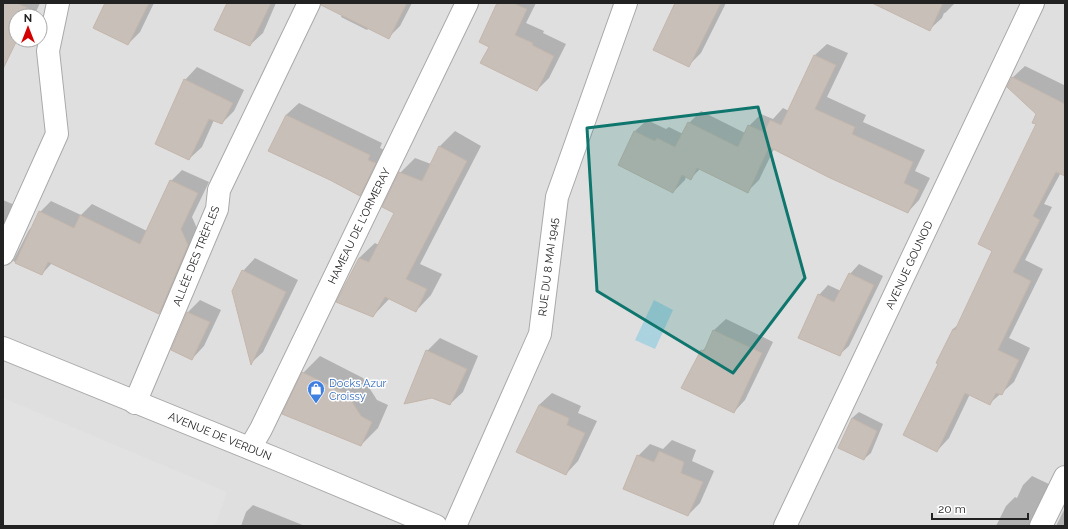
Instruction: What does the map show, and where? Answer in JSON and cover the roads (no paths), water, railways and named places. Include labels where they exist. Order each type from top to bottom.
[{"type":"street","points":[[3,254],[57,134],[48,51],[58,3]]},
{"type":"street","name":"ALLÉE DES TRÈFLES","points":[[135,403],[217,209],[219,190],[309,3]]},
{"type":"street","name":"HAMEAU DE L'ORMERAY","points":[[250,448],[261,429],[466,3]]},
{"type":"street","name":"RUE DU 8 MAI 1945","points":[[455,526],[540,334],[557,197],[626,3]]},
{"type":"street","name":"AVENUE GOUNOD","points":[[785,526],[1032,3]]},
{"type":"street","name":"AVENUE DE VERDUN","points":[[3,348],[135,403],[250,448],[436,526]]},
{"type":"street","points":[[1041,526],[1065,477]]},
{"type":"water","points":[[654,300],[673,310],[655,349],[635,340]]},
{"type":"place","name":"Docks Azur Croissy","points":[[316,404]]}]
